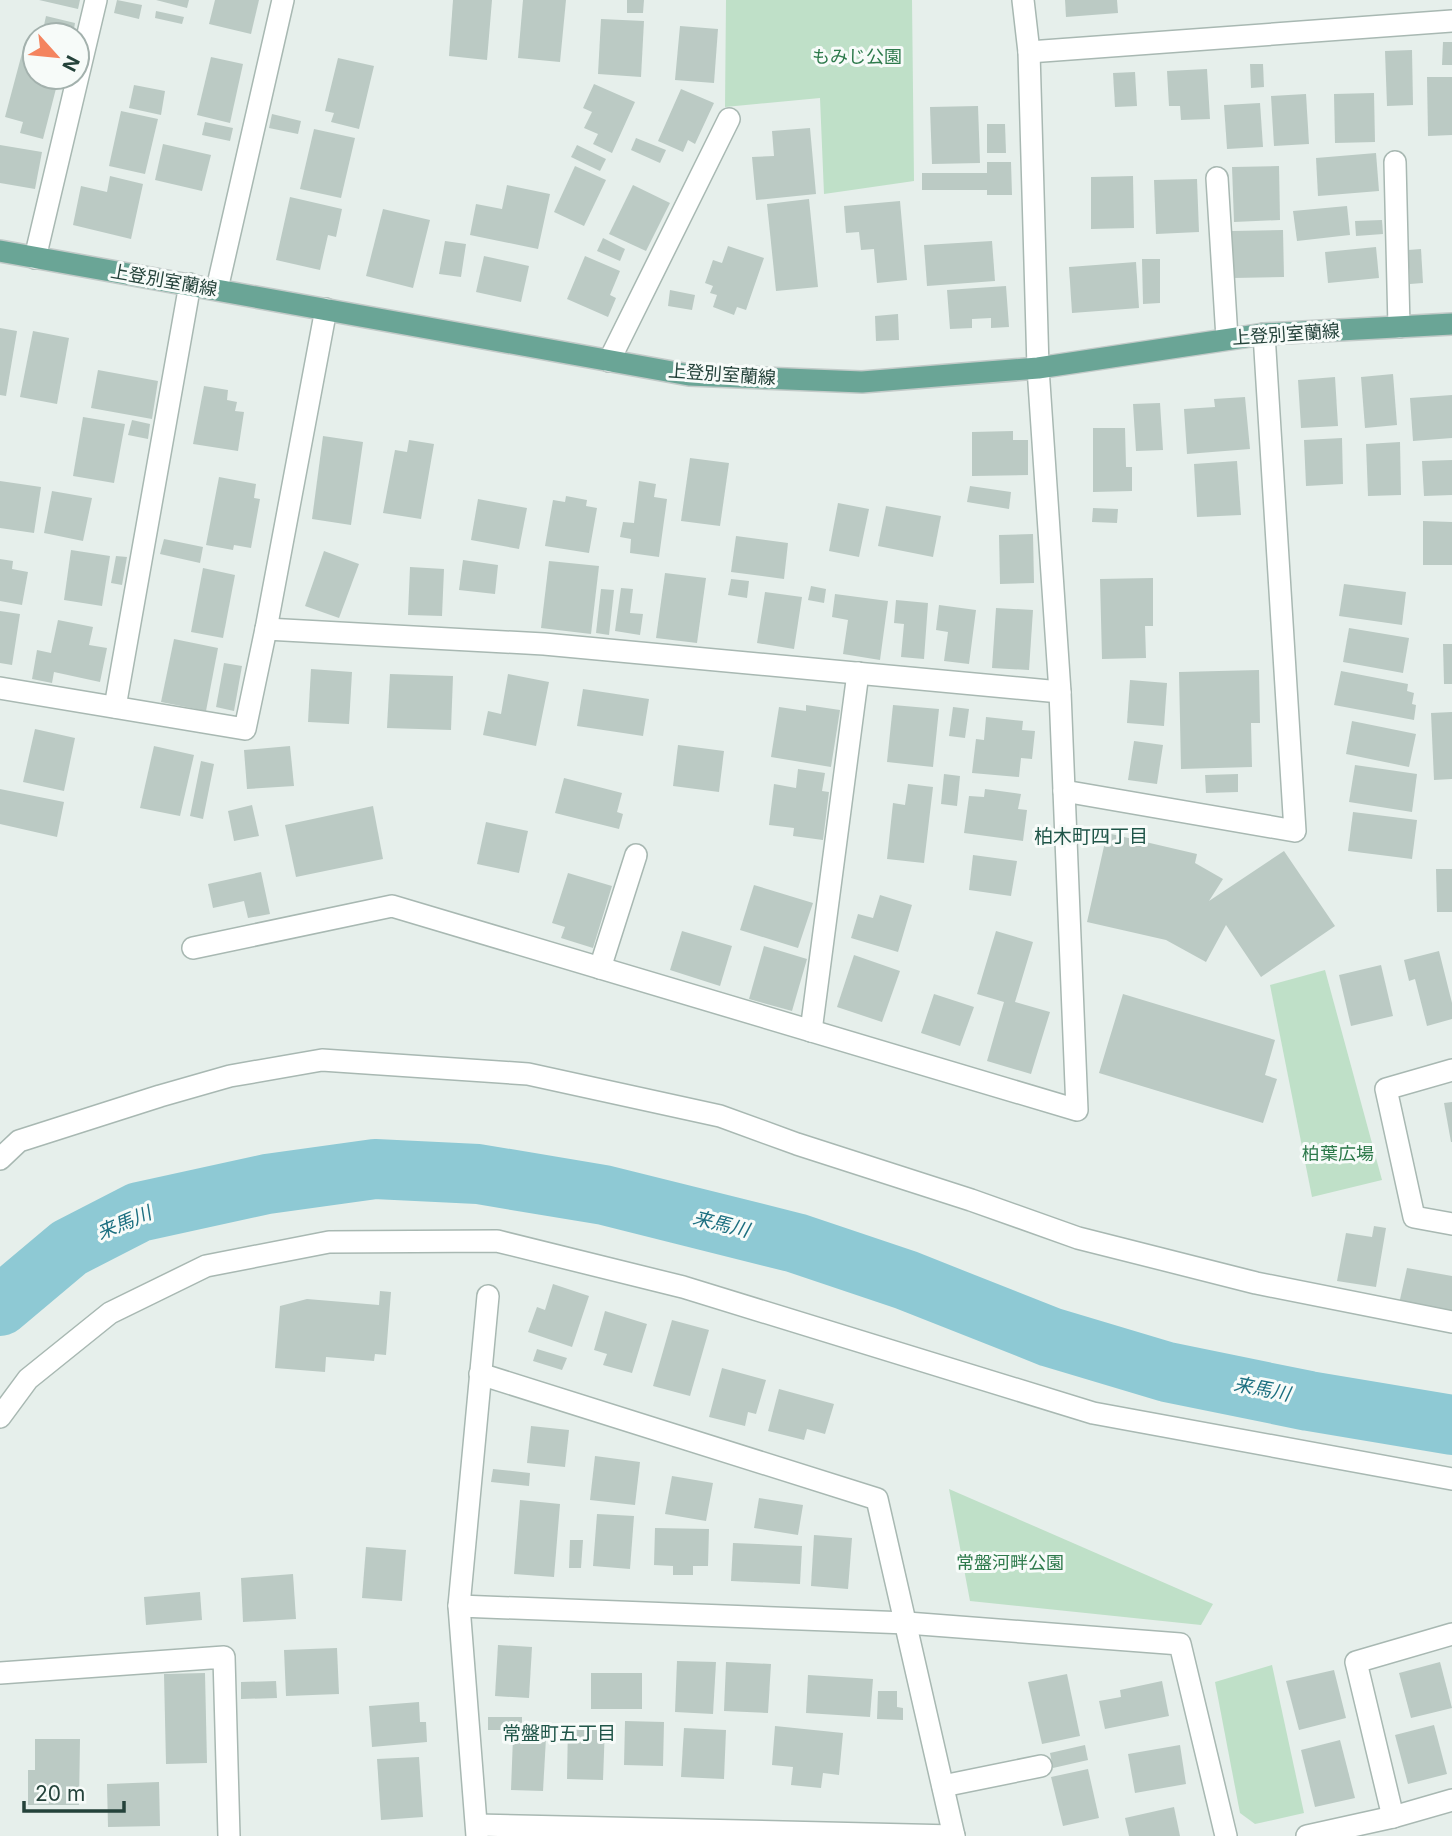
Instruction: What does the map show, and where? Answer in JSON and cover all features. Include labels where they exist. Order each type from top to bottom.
[{"type":"main road","name":"上登別室蘭線","points":[[0,251],[689,375],[862,382],[1038,368],[1264,334],[1452,324]]},
{"type":"street","points":[[35,258],[96,0]]},
{"type":"street","points":[[217,289],[283,0]]},
{"type":"street","points":[[193,948],[392,906],[1077,1110],[1060,692],[1038,368],[1029,52],[1023,0]]},
{"type":"street","points":[[1029,52],[1452,21]]},
{"type":"street","points":[[609,360],[729,119]]},
{"type":"street","points":[[1395,162],[1399,327]]},
{"type":"street","points":[[1217,178],[1227,338]]},
{"type":"street","points":[[115,707],[190,284]]},
{"type":"street","points":[[0,688],[245,729],[326,309]]},
{"type":"street","points":[[1064,791],[1295,831],[1264,334]]},
{"type":"street","points":[[266,629],[544,644],[1060,692]]},
{"type":"street","points":[[811,1031],[858,673]]},
{"type":"street","points":[[600,968],[636,855]]},
{"type":"street","points":[[0,1159],[19,1141],[160,1096],[230,1076],[322,1060],[528,1074],[720,1116],[1078,1238],[1256,1283],[1452,1322]]},
{"type":"street","points":[[1452,1070],[1386,1089],[1414,1217],[1452,1224]]},
{"type":"street","points":[[0,1418],[28,1379],[110,1313],[206,1266],[329,1242],[497,1241],[683,1287],[1093,1413],[1452,1479]]},
{"type":"street","points":[[480,1374],[877,1499],[954,1836],[477,1830],[459,1606],[480,1374],[488,1296]]},
{"type":"street","points":[[459,1606],[907,1623],[1180,1644],[1226,1836]]},
{"type":"street","points":[[1393,1817],[1356,1662],[1452,1634]]},
{"type":"street","points":[[0,1673],[224,1657],[229,1836]]},
{"type":"street","points":[[943,1786],[1041,1766]]},
{"type":"street","points":[[1307,1836],[1393,1817],[1452,1800]]},
{"type":"green space","name":"もみじ公園","points":[[726,0],[912,0],[914,181],[824,194],[820,98],[725,107]]},
{"type":"green space","name":"柏葉広場","points":[[1325,970],[1382,1180],[1312,1197],[1270,985]]},
{"type":"green space","name":"常盤河畔公園","points":[[949,1489],[1213,1604],[1201,1625],[970,1601]]},
{"type":"green space","points":[[1272,1665],[1304,1813],[1255,1824],[1240,1813],[1215,1682]]},
{"type":"building","points":[[39,0],[80,0],[78,9]]},
{"type":"building","points":[[117,0],[142,5],[139,19],[114,13]]},
{"type":"building","points":[[156,0],[189,0],[187,8]]},
{"type":"building","points":[[215,0],[259,0],[251,34],[209,24]]},
{"type":"building","points":[[453,0],[492,0],[487,60],[449,56]]},
{"type":"building","points":[[523,0],[566,0],[560,62],[518,58]]},
{"type":"building","points":[[627,0],[644,0],[643,13],[627,13]]},
{"type":"building","points":[[1065,0],[1117,0],[1118,13],[1066,17]]},
{"type":"building","points":[[156,11],[184,17],[182,24],[155,18]]},
{"type":"building","points":[[46,16],[67,21],[45,21]]},
{"type":"building","points":[[601,19],[644,21],[641,77],[598,74]]},
{"type":"building","points":[[680,26],[718,29],[714,83],[675,80]]},
{"type":"building","points":[[1443,42],[1452,42],[1452,65],[1442,65]]},
{"type":"building","points":[[1412,50],[1413,105],[1387,106],[1385,51]]},
{"type":"building","points":[[21,57],[21,91],[55,91],[43,139],[20,133],[23,122],[5,117]]},
{"type":"building","points":[[211,57],[243,64],[230,123],[197,115]]},
{"type":"building","points":[[338,58],[374,66],[359,129],[331,122],[334,113],[325,111]]},
{"type":"building","points":[[1250,64],[1263,64],[1264,87],[1251,88]]},
{"type":"building","points":[[1207,69],[1210,119],[1181,120],[1180,106],[1169,106],[1167,71]]},
{"type":"building","points":[[1135,72],[1137,106],[1115,107],[1113,73]]},
{"type":"building","points":[[1427,77],[1452,77],[1452,135],[1428,136]]},
{"type":"building","points":[[594,84],[635,102],[612,153],[593,144],[598,134],[584,128],[592,112],[583,108]]},
{"type":"building","points":[[134,85],[165,91],[161,115],[129,108]]},
{"type":"building","points":[[681,89],[714,103],[695,144],[688,140],[683,152],[658,141]]},
{"type":"building","points":[[1374,93],[1375,142],[1335,143],[1334,94]]},
{"type":"building","points":[[1306,94],[1309,144],[1274,146],[1271,96]]},
{"type":"building","points":[[1260,103],[1263,147],[1227,149],[1224,105]]},
{"type":"building","points":[[978,106],[980,163],[932,164],[930,107]]},
{"type":"building","points":[[121,111],[158,119],[145,174],[109,166]]},
{"type":"building","points":[[272,114],[301,121],[298,134],[269,128]]},
{"type":"building","points":[[205,122],[233,128],[230,141],[202,135]]},
{"type":"building","points":[[987,124],[1005,124],[1006,153],[987,153]]},
{"type":"building","points":[[810,128],[816,194],[756,200],[752,157],[774,156],[772,131]]},
{"type":"building","points":[[314,129],[355,138],[341,198],[300,189]]},
{"type":"building","points":[[636,138],[666,150],[660,163],[631,150]]},
{"type":"building","points":[[163,144],[211,155],[202,191],[155,180]]},
{"type":"building","points":[[0,145],[42,152],[35,189],[0,183]]},
{"type":"building","points":[[577,145],[606,159],[600,171],[571,157]]},
{"type":"building","points":[[1376,153],[1379,191],[1318,196],[1316,158]]},
{"type":"building","points":[[987,162],[1011,162],[1012,195],[987,195],[987,190],[922,190],[922,173],[987,173]]},
{"type":"building","points":[[575,166],[606,180],[584,226],[554,212]]},
{"type":"building","points":[[1279,166],[1280,220],[1234,222],[1232,167]]},
{"type":"building","points":[[110,176],[143,184],[131,239],[73,225],[81,186],[107,192]]},
{"type":"building","points":[[1133,176],[1134,228],[1091,229],[1091,177]]},
{"type":"building","points":[[1197,179],[1199,232],[1156,234],[1154,180]]},
{"type":"building","points":[[507,185],[550,194],[538,249],[470,235],[476,204],[502,209]]},
{"type":"building","points":[[633,185],[670,203],[646,251],[609,234]]},
{"type":"building","points":[[290,197],[342,209],[336,237],[328,235],[320,270],[276,260]]},
{"type":"building","points":[[809,199],[818,287],[776,291],[767,204]]},
{"type":"building","points":[[900,201],[907,280],[877,283],[874,249],[861,250],[859,232],[846,233],[844,206]]},
{"type":"building","points":[[1347,206],[1350,235],[1297,241],[1293,211]]},
{"type":"building","points":[[383,209],[430,220],[413,288],[366,276]]},
{"type":"building","points":[[1382,220],[1383,234],[1356,236],[1355,221]]},
{"type":"building","points":[[1283,230],[1284,277],[1233,278],[1232,231]]},
{"type":"building","points":[[603,238],[625,249],[620,261],[597,251]]},
{"type":"building","points":[[445,241],[466,244],[461,277],[439,274]]},
{"type":"building","points":[[992,241],[995,281],[927,286],[924,245]]},
{"type":"building","points":[[728,246],[764,258],[746,310],[737,307],[734,315],[713,307],[717,295],[710,293],[713,286],[705,283],[713,260],[722,263]]},
{"type":"building","points":[[1376,247],[1379,278],[1328,283],[1325,252]]},
{"type":"building","points":[[1421,249],[1423,283],[1410,284],[1408,250]]},
{"type":"building","points":[[484,256],[529,266],[521,302],[476,292]]},
{"type":"building","points":[[585,256],[620,271],[610,295],[616,298],[608,317],[567,299]]},
{"type":"building","points":[[1142,259],[1160,259],[1160,303],[1143,304]]},
{"type":"building","points":[[1136,262],[1139,308],[1072,313],[1069,267]]},
{"type":"building","points":[[1006,286],[1009,327],[991,328],[991,318],[972,319],[972,328],[950,329],[947,290]]},
{"type":"building","points":[[670,290],[695,295],[692,310],[668,306]]},
{"type":"building","points":[[898,314],[899,340],[876,341],[875,316]]},
{"type":"building","points":[[0,328],[17,331],[6,396],[0,395]]},
{"type":"building","points":[[33,331],[69,338],[57,404],[20,397]]},
{"type":"building","points":[[98,370],[158,381],[152,419],[91,408]]},
{"type":"building","points":[[1393,374],[1397,425],[1365,428],[1361,377]]},
{"type":"building","points":[[1335,377],[1338,426],[1301,428],[1298,380]]},
{"type":"building","points":[[204,386],[228,390],[227,400],[237,402],[235,411],[244,412],[238,451],[193,444]]},
{"type":"building","points":[[1452,395],[1452,438],[1413,441],[1410,398]]},
{"type":"building","points":[[1245,397],[1250,449],[1187,454],[1184,409],[1215,407],[1214,399]]},
{"type":"building","points":[[1160,403],[1163,450],[1136,451],[1133,404]]},
{"type":"building","points":[[83,417],[125,424],[114,483],[73,476]]},
{"type":"building","points":[[132,420],[150,424],[148,439],[128,435]]},
{"type":"building","points":[[1093,428],[1125,428],[1126,467],[1132,467],[1132,491],[1093,492]]},
{"type":"building","points":[[1013,431],[1013,440],[1028,440],[1028,475],[972,476],[972,432]]},
{"type":"building","points":[[323,436],[363,442],[351,525],[312,519]]},
{"type":"building","points":[[1342,438],[1343,484],[1306,486],[1304,440]]},
{"type":"building","points":[[409,440],[434,444],[421,519],[383,513],[395,450],[407,452]]},
{"type":"building","points":[[1400,442],[1401,495],[1368,496],[1366,444]]},
{"type":"building","points":[[690,458],[729,463],[720,526],[681,521]]},
{"type":"building","points":[[1452,460],[1452,495],[1424,496],[1422,461]]},
{"type":"building","points":[[1237,461],[1241,515],[1197,517],[1194,464]]},
{"type":"building","points":[[219,477],[256,484],[254,498],[260,499],[251,548],[234,545],[233,550],[206,545]]},
{"type":"building","points":[[0,481],[41,487],[34,533],[0,528]]},
{"type":"building","points":[[639,481],[656,484],[654,497],[667,499],[659,557],[630,553],[631,539],[620,537],[623,522],[634,523]]},
{"type":"building","points":[[970,486],[1011,492],[1009,509],[967,502]]},
{"type":"building","points":[[52,491],[92,498],[83,541],[44,533]]},
{"type":"building","points":[[566,496],[587,500],[586,506],[597,508],[589,553],[545,546],[553,500],[565,502]]},
{"type":"building","points":[[478,499],[527,508],[519,549],[471,540]]},
{"type":"building","points":[[838,503],[869,509],[859,557],[829,551]]},
{"type":"building","points":[[886,506],[941,516],[933,557],[878,546]]},
{"type":"building","points":[[1093,508],[1118,509],[1117,523],[1092,522]]},
{"type":"building","points":[[1423,521],[1452,522],[1452,565],[1423,565]]},
{"type":"building","points":[[1033,534],[1034,583],[1000,584],[999,535]]},
{"type":"building","points":[[736,536],[788,543],[784,579],[731,572]]},
{"type":"building","points":[[164,539],[203,547],[200,563],[160,554]]},
{"type":"building","points":[[71,550],[110,556],[102,606],[64,600]]},
{"type":"building","points":[[324,551],[359,564],[339,618],[305,606]]},
{"type":"building","points":[[116,556],[127,557],[122,585],[111,583]]},
{"type":"building","points":[[0,559],[13,561],[12,569],[28,572],[22,605],[0,601]]},
{"type":"building","points":[[463,560],[498,565],[495,594],[459,590]]},
{"type":"building","points":[[549,561],[599,566],[591,634],[541,628]]},
{"type":"building","points":[[410,567],[444,569],[442,616],[408,615]]},
{"type":"building","points":[[203,568],[235,575],[223,638],[191,632]]},
{"type":"building","points":[[665,573],[706,578],[697,643],[656,638]]},
{"type":"building","points":[[1153,578],[1153,626],[1145,626],[1146,658],[1102,659],[1100,579]]},
{"type":"building","points":[[731,579],[749,581],[747,598],[728,595]]},
{"type":"building","points":[[1344,584],[1406,592],[1402,625],[1339,616]]},
{"type":"building","points":[[811,586],[826,589],[824,603],[808,600]]},
{"type":"building","points":[[621,588],[633,589],[630,613],[643,614],[640,635],[615,631]]},
{"type":"building","points":[[601,589],[614,590],[609,635],[596,633]]},
{"type":"building","points":[[765,592],[802,597],[794,649],[757,643]]},
{"type":"building","points":[[835,594],[888,601],[880,660],[843,654],[848,620],[832,617]]},
{"type":"building","points":[[896,600],[928,603],[924,659],[901,657],[904,624],[894,623]]},
{"type":"building","points":[[939,605],[976,610],[969,664],[944,661],[948,632],[936,630]]},
{"type":"building","points":[[996,608],[1033,610],[1029,670],[992,668]]},
{"type":"building","points":[[0,611],[20,614],[12,665],[0,663]]},
{"type":"building","points":[[58,620],[93,627],[89,645],[107,648],[100,682],[54,672],[52,683],[32,679],[37,650],[51,653]]},
{"type":"building","points":[[1349,628],[1409,638],[1403,673],[1343,662]]},
{"type":"building","points":[[174,639],[218,648],[206,711],[161,702]]},
{"type":"building","points":[[1443,644],[1452,644],[1452,684],[1444,684]]},
{"type":"building","points":[[224,663],[242,666],[234,711],[216,707]]},
{"type":"building","points":[[311,669],[352,672],[349,724],[308,722]]},
{"type":"building","points":[[1259,670],[1260,723],[1251,723],[1252,767],[1181,769],[1179,672]]},
{"type":"building","points":[[1341,671],[1408,684],[1407,691],[1414,693],[1412,704],[1416,705],[1414,720],[1334,705]]},
{"type":"building","points":[[390,674],[453,676],[451,730],[387,728]]},
{"type":"building","points":[[508,674],[549,682],[536,746],[483,735],[488,711],[501,714]]},
{"type":"building","points":[[1130,680],[1167,683],[1164,726],[1127,723]]},
{"type":"building","points":[[583,689],[649,699],[643,736],[577,726]]},
{"type":"building","points":[[806,705],[840,710],[831,767],[771,757],[779,707],[806,711]]},
{"type":"building","points":[[893,705],[939,709],[933,767],[887,762]]},
{"type":"building","points":[[953,707],[969,709],[965,738],[949,736]]},
{"type":"building","points":[[1452,712],[1452,779],[1434,780],[1431,713]]},
{"type":"building","points":[[986,717],[1023,721],[1022,730],[1035,731],[1032,759],[1021,758],[1019,777],[972,773],[976,739],[984,740]]},
{"type":"building","points":[[1352,721],[1416,734],[1409,767],[1346,754]]},
{"type":"building","points":[[35,729],[75,738],[64,791],[23,782]]},
{"type":"building","points":[[1134,741],[1163,745],[1157,784],[1128,780]]},
{"type":"building","points":[[678,745],[724,751],[719,792],[673,786]]},
{"type":"building","points":[[154,746],[194,755],[180,816],[140,808]]},
{"type":"building","points":[[290,746],[294,786],[247,789],[244,750]]},
{"type":"building","points":[[201,761],[214,764],[203,819],[190,816]]},
{"type":"building","points":[[1355,765],[1417,774],[1412,812],[1349,802]]},
{"type":"building","points":[[798,769],[825,773],[822,791],[829,792],[823,840],[793,836],[794,828],[769,825],[774,784],[796,788]]},
{"type":"building","points":[[944,774],[960,776],[957,806],[941,804]]},
{"type":"building","points":[[1238,774],[1238,792],[1206,793],[1205,775]]},
{"type":"building","points":[[564,778],[622,793],[617,812],[623,814],[619,829],[555,813]]},
{"type":"building","points":[[908,784],[933,787],[924,863],[887,859],[893,803],[905,805]]},
{"type":"building","points":[[0,789],[64,802],[57,837],[0,824]]},
{"type":"building","points":[[985,789],[1021,794],[1018,809],[1027,810],[1023,841],[964,833],[969,796],[984,797]]},
{"type":"building","points":[[252,805],[259,836],[234,841],[228,811]]},
{"type":"building","points":[[373,806],[383,859],[296,877],[285,825]]},
{"type":"building","points":[[1353,812],[1417,820],[1412,859],[1348,851]]},
{"type":"building","points":[[486,822],[528,831],[519,873],[477,864]]},
{"type":"building","points":[[1107,833],[1197,854],[1195,863],[1223,879],[1209,901],[1284,851],[1335,926],[1261,977],[1226,925],[1206,962],[1166,940],[1087,922]]},
{"type":"building","points":[[973,855],[1017,861],[1011,896],[969,890]]},
{"type":"building","points":[[1436,869],[1452,869],[1452,912],[1437,912]]},
{"type":"building","points":[[261,872],[270,914],[248,918],[244,901],[213,908],[208,884]]},
{"type":"building","points":[[568,873],[612,886],[593,948],[561,938],[565,927],[552,923]]},
{"type":"building","points":[[754,885],[813,903],[798,948],[740,930]]},
{"type":"building","points":[[880,895],[912,905],[898,952],[851,938],[858,914],[873,918]]},
{"type":"building","points":[[682,931],[732,946],[720,986],[670,970]]},
{"type":"building","points":[[996,931],[1033,942],[1015,1002],[1050,1012],[1031,1074],[987,1061],[1004,1002],[977,994]]},
{"type":"building","points":[[764,946],[807,959],[792,1011],[749,999]]},
{"type":"building","points":[[1439,951],[1452,1003],[1452,1019],[1427,1026],[1415,979],[1409,981],[1404,960]]},
{"type":"building","points":[[854,955],[900,971],[882,1022],[837,1007]]},
{"type":"building","points":[[1381,965],[1393,1016],[1351,1026],[1339,975]]},
{"type":"building","points":[[934,994],[974,1007],[960,1046],[921,1033]]},
{"type":"building","points":[[1123,994],[1275,1040],[1265,1075],[1277,1079],[1263,1123],[1099,1073]]},
{"type":"building","points":[[1452,1102],[1452,1142],[1451,1142],[1444,1103]]},
{"type":"building","points":[[1374,1226],[1386,1228],[1376,1287],[1337,1281],[1346,1233],[1372,1237]]},
{"type":"building","points":[[1407,1268],[1452,1276],[1452,1314],[1399,1304]]},
{"type":"building","points":[[553,1284],[589,1296],[572,1347],[528,1332],[537,1307],[545,1310]]},
{"type":"building","points":[[380,1291],[391,1292],[386,1355],[375,1354],[374,1361],[326,1357],[325,1372],[275,1368],[280,1306],[307,1299],[379,1305]]},
{"type":"building","points":[[605,1311],[647,1324],[632,1373],[603,1365],[607,1354],[594,1350]]},
{"type":"building","points":[[672,1320],[709,1330],[690,1396],[653,1386]]},
{"type":"building","points":[[537,1349],[567,1358],[562,1370],[533,1361]]},
{"type":"building","points":[[722,1368],[766,1380],[756,1414],[748,1412],[745,1426],[709,1417]]},
{"type":"building","points":[[779,1389],[834,1404],[825,1434],[807,1429],[804,1440],[768,1431]]},
{"type":"building","points":[[531,1426],[569,1430],[565,1467],[527,1463]]},
{"type":"building","points":[[595,1456],[640,1462],[635,1505],[590,1500]]},
{"type":"building","points":[[493,1469],[530,1473],[529,1486],[491,1482]]},
{"type":"building","points":[[672,1476],[713,1483],[706,1521],[665,1514]]},
{"type":"building","points":[[759,1498],[803,1505],[798,1535],[754,1528]]},
{"type":"building","points":[[520,1500],[560,1504],[554,1577],[514,1574]]},
{"type":"building","points":[[597,1514],[634,1516],[630,1569],[593,1566]]},
{"type":"building","points":[[655,1528],[709,1529],[708,1566],[693,1566],[693,1575],[673,1575],[673,1566],[654,1565]]},
{"type":"building","points":[[814,1535],[852,1538],[848,1589],[811,1586]]},
{"type":"building","points":[[570,1540],[583,1540],[581,1568],[569,1568]]},
{"type":"building","points":[[733,1543],[802,1546],[800,1584],[731,1581]]},
{"type":"building","points":[[366,1547],[406,1550],[402,1601],[362,1598]]},
{"type":"building","points":[[293,1574],[296,1619],[243,1622],[241,1578]]},
{"type":"building","points":[[200,1592],[202,1620],[146,1625],[144,1597]]},
{"type":"building","points":[[498,1645],[532,1647],[529,1698],[495,1696]]},
{"type":"building","points":[[337,1648],[339,1694],[286,1696],[284,1650]]},
{"type":"building","points":[[677,1661],[716,1662],[713,1714],[675,1712]]},
{"type":"building","points":[[726,1662],[771,1664],[768,1713],[724,1711]]},
{"type":"building","points":[[1440,1662],[1452,1708],[1411,1718],[1399,1673]]},
{"type":"building","points":[[1334,1670],[1346,1718],[1299,1730],[1286,1681]]},
{"type":"building","points":[[205,1673],[207,1763],[166,1764],[164,1674]]},
{"type":"building","points":[[591,1673],[642,1673],[642,1709],[591,1709]]},
{"type":"building","points":[[1067,1674],[1080,1736],[1042,1744],[1028,1682]]},
{"type":"building","points":[[808,1675],[873,1679],[870,1717],[806,1713]]},
{"type":"building","points":[[276,1681],[277,1698],[241,1699],[241,1682]]},
{"type":"building","points":[[1162,1681],[1169,1716],[1105,1729],[1099,1701],[1121,1697],[1120,1690]]},
{"type":"building","points":[[878,1691],[897,1691],[897,1707],[903,1708],[903,1720],[877,1719]]},
{"type":"building","points":[[419,1702],[420,1722],[426,1722],[427,1742],[372,1747],[369,1706]]},
{"type":"building","points":[[488,1717],[522,1717],[522,1730],[488,1730]]},
{"type":"building","points":[[625,1721],[664,1722],[663,1766],[624,1765]]},
{"type":"building","points":[[568,1725],[605,1726],[603,1780],[567,1779]]},
{"type":"building","points":[[1434,1725],[1447,1774],[1408,1784],[1395,1735]]},
{"type":"building","points":[[775,1726],[843,1733],[839,1775],[823,1773],[821,1788],[791,1785],[793,1767],[772,1765]]},
{"type":"building","points":[[684,1728],[726,1730],[724,1779],[681,1777]]},
{"type":"building","points":[[513,1737],[546,1738],[543,1791],[511,1790]]},
{"type":"building","points":[[35,1739],[80,1739],[79,1805],[28,1805],[28,1770],[35,1770]]},
{"type":"building","points":[[1340,1740],[1355,1798],[1315,1807],[1301,1750]]},
{"type":"building","points":[[1085,1745],[1088,1760],[1053,1768],[1050,1753]]},
{"type":"building","points":[[1180,1745],[1186,1784],[1135,1793],[1128,1754]]},
{"type":"building","points":[[419,1757],[423,1817],[381,1820],[377,1759]]},
{"type":"building","points":[[1088,1769],[1099,1818],[1063,1826],[1051,1777]]},
{"type":"building","points":[[159,1782],[160,1826],[108,1827],[107,1784]]},
{"type":"building","points":[[1174,1807],[1180,1836],[1129,1836],[1125,1818]]},
{"type":"waterway","name":"来馬川","points":[[0,1306],[69,1248],[139,1212],[267,1184],[375,1169],[478,1174],[604,1195],[796,1243],[906,1280],[1050,1337],[1167,1372],[1309,1401],[1452,1425]]},
{"type":"district","name":"柏木町四丁目","points":[[1091,836]]},
{"type":"district","name":"常盤町五丁目","points":[[559,1733]]}]
